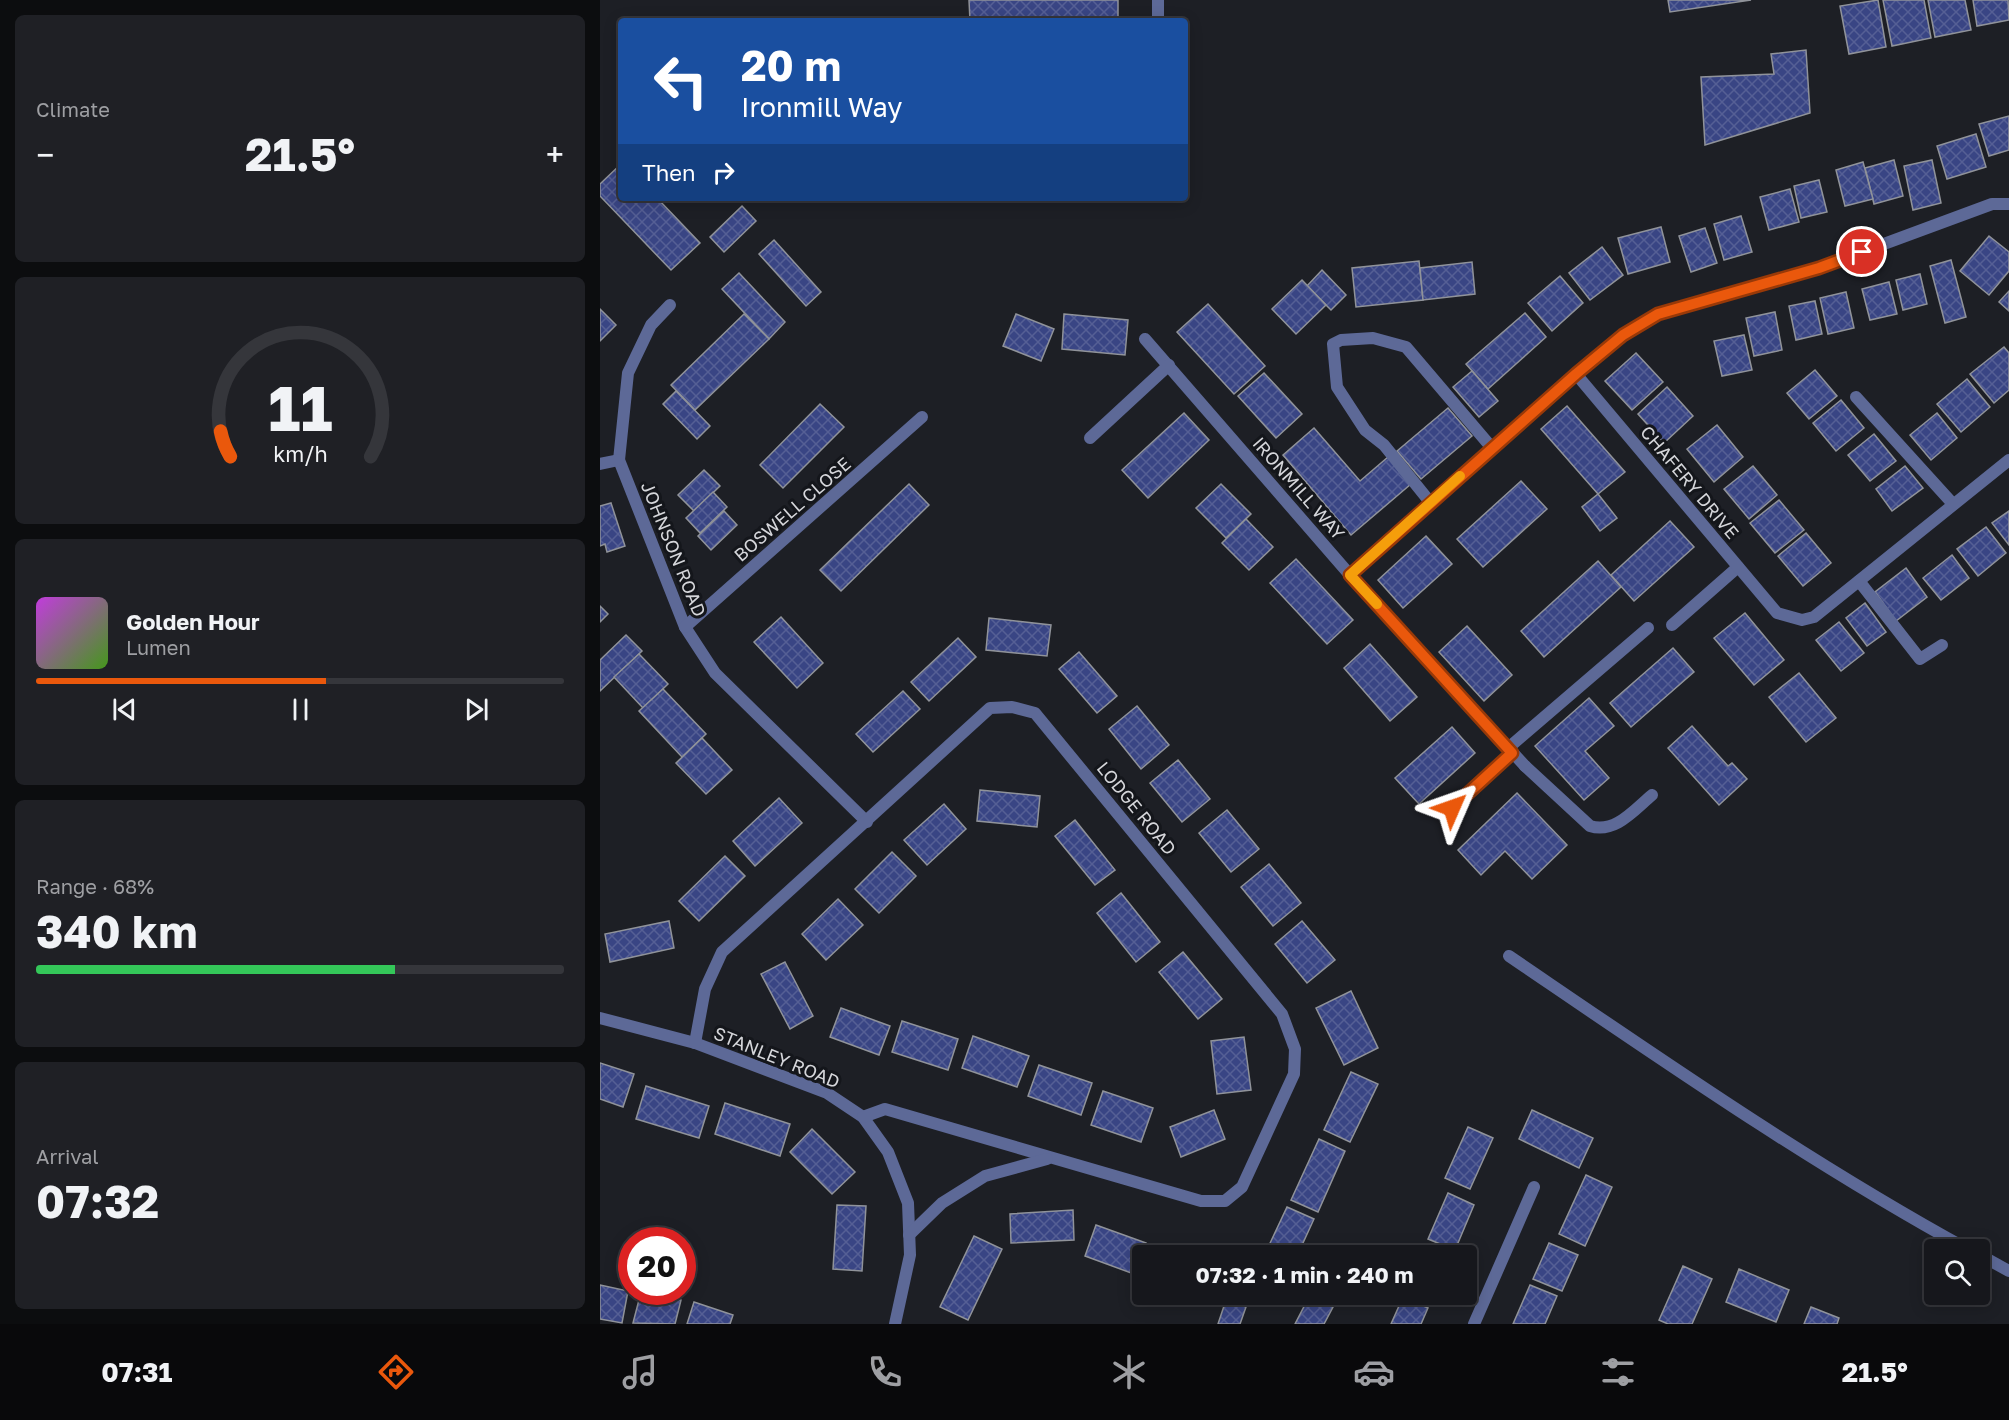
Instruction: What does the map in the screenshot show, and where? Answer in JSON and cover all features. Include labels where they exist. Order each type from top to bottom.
[{"type":"street","points":[[1158,0],[1158,18]]},
{"type":"street","points":[[1350,575],[1576,374],[1623,335],[1658,314],[1819,268],[1992,204],[2009,204]]},
{"type":"street","name":"JOHNSON ROAD","points":[[670,305],[651,325],[628,373],[619,460],[685,627],[715,673],[867,822]]},
{"type":"street","points":[[1431,502],[1390,452],[1365,430],[1337,387],[1333,344],[1341,340],[1373,338],[1406,347],[1492,448]]},
{"type":"street","name":"IRONMILL WAY","points":[[1145,339],[1350,575],[1510,751],[1590,826],[1602,830],[1612,827],[1652,795]]},
{"type":"street","points":[[1090,438],[1169,365]]},
{"type":"street","name":"CHAFERY DRIVE","points":[[1576,374],[1777,613],[1792,619],[1814,617],[1859,581]]},
{"type":"street","points":[[1856,396],[1953,504]]},
{"type":"street","name":"BOSWELL CLOSE","points":[[685,627],[922,417]]},
{"type":"street","points":[[600,464],[619,460]]},
{"type":"street","points":[[1941,645],[1920,659],[1859,581],[2009,460]]},
{"type":"street","points":[[1672,625],[1738,567]]},
{"type":"street","points":[[1452,808],[1510,751],[1648,628]]},
{"type":"street","name":"LODGE ROAD","points":[[695,1043],[705,989],[722,952],[990,708],[1012,707],[1035,712],[1282,1014],[1295,1049],[1294,1074],[1242,1186],[1225,1201],[1201,1202],[885,1109],[863,1117]]},
{"type":"street","points":[[1509,957],[1675,1069],[1918,1222],[1949,1239]]},
{"type":"street","name":"STANLEY ROAD","points":[[600,1018],[695,1043],[827,1093],[863,1117],[888,1152],[908,1203],[910,1255],[894,1324]]},
{"type":"street","points":[[909,1235],[942,1203],[985,1176],[1048,1158]]},
{"type":"street","points":[[1474,1324],[1534,1187]]},
{"type":"street","points":[[1990,1261],[2009,1271]]},
{"type":"building","points":[[969,0],[1118,0],[1118,18],[970,18]]},
{"type":"building","points":[[1668,0],[1751,0],[1670,12]]},
{"type":"building","points":[[1878,0],[1886,47],[1849,54],[1840,6]]},
{"type":"building","points":[[1883,0],[1924,0],[1931,38],[1892,46]]},
{"type":"building","points":[[1928,0],[1965,0],[1971,30],[1935,37]]},
{"type":"building","points":[[1973,0],[2008,0],[2009,20],[1977,26]]},
{"type":"building","points":[[1806,50],[1810,113],[1705,145],[1701,77],[1774,74],[1771,54]]},
{"type":"building","points":[[2009,116],[2009,150],[1989,156],[1979,124]]},
{"type":"building","points":[[1976,134],[1986,167],[1947,179],[1937,146]]},
{"type":"building","points":[[1894,160],[1903,196],[1874,204],[1865,168]]},
{"type":"building","points":[[1932,160],[1941,203],[1913,210],[1904,166]]},
{"type":"building","points":[[1863,162],[1873,199],[1845,206],[1836,170]]},
{"type":"building","points":[[618,167],[618,201],[660,201],[700,243],[671,270],[600,196],[600,184]]},
{"type":"building","points":[[1819,180],[1827,212],[1801,218],[1794,186]]},
{"type":"building","points":[[1790,189],[1799,222],[1769,230],[1760,197]]},
{"type":"building","points":[[742,206],[756,221],[724,252],[710,237]]},
{"type":"building","points":[[1741,216],[1752,252],[1724,260],[1714,224]]},
{"type":"building","points":[[1661,227],[1670,262],[1628,274],[1618,238]]},
{"type":"building","points":[[1705,228],[1717,263],[1691,272],[1679,236]]},
{"type":"building","points":[[1989,236],[2009,252],[2009,271],[1989,295],[1960,271]]},
{"type":"building","points":[[774,240],[821,292],[806,306],[759,254]]},
{"type":"building","points":[[1602,247],[1623,275],[1590,300],[1569,273]]},
{"type":"building","points":[[1951,260],[1966,317],[1945,323],[1930,266]]},
{"type":"building","points":[[1419,261],[1423,300],[1356,307],[1352,268]]},
{"type":"building","points":[[1472,262],[1475,294],[1423,300],[1420,268]]},
{"type":"building","points":[[1322,270],[1346,295],[1331,310],[1307,286]]},
{"type":"building","points":[[739,273],[785,322],[769,339],[722,289]]},
{"type":"building","points":[[1920,274],[1927,304],[1903,310],[1896,280]]},
{"type":"building","points":[[1560,276],[1583,303],[1552,331],[1528,303]]},
{"type":"building","points":[[1302,280],[1326,305],[1296,334],[1272,309]]},
{"type":"building","points":[[1889,282],[1897,314],[1870,320],[1862,289]]},
{"type":"building","points":[[2009,291],[2009,311],[1999,302]]},
{"type":"building","points":[[1846,292],[1854,328],[1828,334],[1820,298]]},
{"type":"building","points":[[1815,301],[1822,334],[1796,340],[1789,306]]},
{"type":"building","points":[[1208,304],[1265,366],[1234,394],[1177,332]]},
{"type":"building","points":[[600,309],[616,325],[600,341]]},
{"type":"building","points":[[1775,312],[1782,350],[1754,356],[1746,318]]},
{"type":"building","points":[[1525,313],[1546,337],[1488,389],[1466,364]]},
{"type":"building","points":[[744,314],[769,339],[695,410],[671,385]]},
{"type":"building","points":[[1016,314],[1054,329],[1041,361],[1003,346]]},
{"type":"building","points":[[1064,314],[1128,320],[1125,355],[1062,349]]},
{"type":"building","points":[[1744,335],[1752,370],[1722,376],[1714,341]]},
{"type":"building","points":[[2004,347],[2009,353],[2009,390],[1994,403],[1970,374]]},
{"type":"building","points":[[1636,353],[1663,382],[1632,410],[1605,381]]},
{"type":"building","points":[[1815,370],[1837,396],[1809,419],[1787,393]]},
{"type":"building","points":[[1472,371],[1498,401],[1479,417],[1453,387]]},
{"type":"building","points":[[1264,373],[1302,414],[1276,438],[1238,396]]},
{"type":"building","points":[[1967,379],[1990,407],[1961,432],[1937,404]]},
{"type":"building","points":[[1667,387],[1693,416],[1664,443],[1638,414]]},
{"type":"building","points":[[676,391],[710,426],[697,439],[663,404]]},
{"type":"building","points":[[1841,400],[1864,428],[1836,451],[1813,423]]},
{"type":"building","points":[[820,404],[844,427],[783,488],[760,465]]},
{"type":"building","points":[[1567,406],[1625,472],[1598,494],[1541,429]]},
{"type":"building","points":[[1448,408],[1472,436],[1421,479],[1397,451]]},
{"type":"building","points":[[1184,413],[1209,440],[1148,498],[1122,470]]},
{"type":"building","points":[[1937,413],[1957,438],[1931,460],[1910,435]]},
{"type":"building","points":[[1717,425],[1743,457],[1714,482],[1687,449]]},
{"type":"building","points":[[1314,428],[1360,481],[1388,457],[1411,484],[1351,535],[1283,455]]},
{"type":"building","points":[[1874,434],[1896,461],[1870,481],[1848,455]]},
{"type":"building","points":[[1753,466],[1777,495],[1749,519],[1724,489]]},
{"type":"building","points":[[1905,466],[1923,488],[1892,511],[1876,489]]},
{"type":"building","points":[[704,470],[720,486],[694,511],[678,495]]},
{"type":"building","points":[[1521,481],[1547,509],[1483,567],[1457,539]]},
{"type":"building","points":[[909,484],[929,505],[841,591],[820,570]]},
{"type":"building","points":[[1221,484],[1251,514],[1226,538],[1196,508]]},
{"type":"building","points":[[713,492],[727,507],[700,533],[686,518]]},
{"type":"building","points":[[1598,494],[1617,518],[1600,531],[1582,507]]},
{"type":"building","points":[[1779,500],[1804,530],[1775,553],[1750,523]]},
{"type":"building","points":[[611,503],[625,546],[607,552],[605,544],[600,546],[600,506]]},
{"type":"building","points":[[724,511],[737,525],[711,550],[698,536]]},
{"type":"building","points":[[2009,511],[2009,545],[1992,523]]},
{"type":"building","points":[[1246,519],[1273,547],[1249,570],[1222,543]]},
{"type":"building","points":[[1670,521],[1694,547],[1634,601],[1611,575]]},
{"type":"building","points":[[1986,527],[2006,553],[1978,576],[1957,549]]},
{"type":"building","points":[[1806,533],[1831,563],[1803,586],[1778,556]]},
{"type":"building","points":[[1426,536],[1452,564],[1403,608],[1378,580]]},
{"type":"building","points":[[1952,555],[1969,578],[1941,600],[1923,578]]},
{"type":"building","points":[[1296,559],[1353,620],[1327,644],[1270,583]]},
{"type":"building","points":[[1598,561],[1621,587],[1544,657],[1521,631]]},
{"type":"building","points":[[1906,568],[1927,597],[1896,621],[1875,592]]},
{"type":"building","points":[[1865,603],[1886,632],[1867,646],[1846,618]]},
{"type":"building","points":[[600,606],[608,614],[600,622]]},
{"type":"building","points":[[1745,613],[1784,660],[1754,685],[1714,638]]},
{"type":"building","points":[[781,617],[823,663],[797,688],[754,642]]},
{"type":"building","points":[[989,618],[1051,625],[1047,656],[986,650]]},
{"type":"building","points":[[1839,622],[1864,653],[1841,671],[1816,640]]},
{"type":"building","points":[[1467,626],[1512,675],[1484,701],[1439,652]]},
{"type":"building","points":[[626,635],[642,651],[600,691],[600,660]]},
{"type":"building","points":[[958,638],[976,657],[929,701],[911,682]]},
{"type":"building","points":[[1370,644],[1417,697],[1390,721],[1344,668]]},
{"type":"building","points":[[1673,648],[1694,672],[1631,727],[1610,703]]},
{"type":"building","points":[[1079,652],[1117,696],[1097,713],[1059,669]]},
{"type":"building","points":[[639,654],[668,684],[643,708],[614,677]]},
{"type":"building","points":[[1799,673],[1836,718],[1806,742],[1769,697]]},
{"type":"building","points":[[663,689],[706,734],[682,757],[639,711]]},
{"type":"building","points":[[903,691],[920,709],[873,752],[856,734]]},
{"type":"building","points":[[1589,698],[1614,726],[1585,751],[1609,778],[1584,800],[1535,746]]},
{"type":"building","points":[[1137,706],[1169,745],[1141,769],[1109,729]]},
{"type":"building","points":[[1692,726],[1728,766],[1732,763],[1747,779],[1719,805],[1668,748]]},
{"type":"building","points":[[1452,727],[1475,753],[1419,804],[1395,778]]},
{"type":"building","points":[[702,738],[732,770],[706,794],[676,763]]},
{"type":"building","points":[[1178,760],[1210,799],[1182,822],[1150,783]]},
{"type":"building","points":[[980,790],[1040,796],[1037,827],[977,821]]},
{"type":"building","points":[[1517,793],[1567,845],[1532,879],[1505,851],[1481,875],[1458,850]]},
{"type":"building","points":[[779,798],[802,823],[755,866],[733,841]]},
{"type":"building","points":[[944,804],[966,829],[927,865],[904,840]]},
{"type":"building","points":[[1227,810],[1259,849],[1231,872],[1199,833]]},
{"type":"building","points":[[1075,820],[1115,870],[1095,885],[1055,836]]},
{"type":"building","points":[[892,852],[916,876],[879,913],[855,889]]},
{"type":"building","points":[[725,856],[745,876],[699,921],[679,901]]},
{"type":"building","points":[[1269,864],[1301,903],[1273,926],[1241,887]]},
{"type":"building","points":[[1121,893],[1160,942],[1136,962],[1097,913]]},
{"type":"building","points":[[838,899],[863,925],[826,960],[802,934]]},
{"type":"building","points":[[669,921],[674,948],[610,962],[605,934]]},
{"type":"building","points":[[1302,921],[1335,960],[1307,983],[1275,944]]},
{"type":"building","points":[[1183,952],[1222,999],[1198,1019],[1159,972]]},
{"type":"building","points":[[785,962],[813,1016],[790,1029],[761,974]]},
{"type":"building","points":[[1351,991],[1378,1048],[1344,1065],[1316,1008]]},
{"type":"building","points":[[841,1008],[890,1026],[879,1055],[830,1037]]},
{"type":"building","points":[[902,1021],[958,1039],[948,1070],[892,1052]]},
{"type":"building","points":[[973,1036],[1029,1056],[1017,1087],[962,1068]]},
{"type":"building","points":[[1244,1037],[1251,1090],[1217,1094],[1211,1041]]},
{"type":"building","points":[[600,1063],[634,1074],[623,1107],[600,1099]]},
{"type":"building","points":[[1039,1065],[1092,1083],[1081,1115],[1028,1096]]},
{"type":"building","points":[[1351,1072],[1378,1084],[1350,1142],[1324,1130]]},
{"type":"building","points":[[646,1086],[709,1106],[699,1138],[636,1119]]},
{"type":"building","points":[[1103,1091],[1153,1108],[1141,1142],[1091,1125]]},
{"type":"building","points":[[725,1103],[790,1124],[780,1156],[715,1134]]},
{"type":"building","points":[[1214,1110],[1225,1139],[1181,1157],[1170,1127]]},
{"type":"building","points":[[1532,1110],[1593,1138],[1579,1168],[1519,1139]]},
{"type":"building","points":[[1468,1127],[1493,1138],[1470,1189],[1445,1178]]},
{"type":"building","points":[[812,1129],[855,1172],[832,1194],[790,1152]]},
{"type":"building","points":[[1319,1139],[1345,1151],[1318,1212],[1291,1200]]},
{"type":"building","points":[[1586,1175],[1612,1187],[1585,1246],[1559,1234]]},
{"type":"building","points":[[1448,1193],[1474,1205],[1457,1245],[1443,1245],[1428,1239]]},
{"type":"building","points":[[837,1205],[866,1206],[862,1271],[833,1269]]},
{"type":"building","points":[[1287,1207],[1314,1219],[1302,1245],[1269,1245]]},
{"type":"building","points":[[1073,1210],[1074,1240],[1011,1243],[1010,1214]]},
{"type":"building","points":[[1096,1225],[1146,1243],[1145,1245],[1132,1245],[1132,1273],[1085,1256]]},
{"type":"building","points":[[974,1236],[1002,1249],[968,1320],[940,1307]]},
{"type":"building","points":[[1549,1243],[1578,1255],[1562,1291],[1533,1279]]},
{"type":"building","points":[[1683,1266],[1712,1279],[1692,1324],[1668,1324],[1659,1320]]},
{"type":"building","points":[[1739,1269],[1789,1290],[1776,1322],[1726,1302]]},
{"type":"building","points":[[600,1285],[618,1289],[618,1305],[625,1305],[622,1323],[600,1319]]},
{"type":"building","points":[[1530,1285],[1557,1296],[1545,1324],[1513,1324]]},
{"type":"building","points":[[696,1303],[733,1315],[730,1324],[687,1324],[693,1305],[696,1305]]},
{"type":"building","points":[[638,1305],[680,1305],[675,1324],[633,1323]]},
{"type":"building","points":[[1224,1305],[1246,1307],[1240,1324],[1218,1324]]},
{"type":"building","points":[[1305,1305],[1333,1307],[1324,1324],[1295,1324]]},
{"type":"building","points":[[1399,1305],[1421,1305],[1428,1308],[1421,1324],[1391,1324]]},
{"type":"building","points":[[1811,1307],[1839,1318],[1837,1324],[1804,1324]]},
{"type":"slow traffic","points":[[1377,604],[1350,575],[1460,476]]},
{"type":"route","points":[[1452,808],[1512,753],[1350,575],[1532,412],[1623,335],[1658,314],[1819,268],[1862,252]]}]
